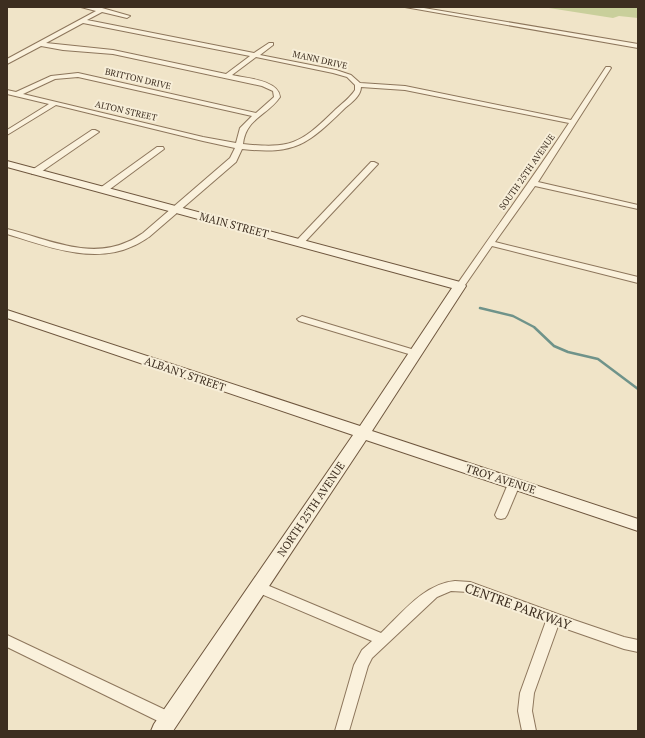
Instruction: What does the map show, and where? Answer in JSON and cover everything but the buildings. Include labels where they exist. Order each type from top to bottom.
[{"type":"street","points":[[84,7],[127,16]]},
{"type":"street","points":[[408,7],[638,46]]},
{"type":"street","points":[[7,62],[102,10]]},
{"type":"street","name":"MANN DRIVE","points":[[82,21],[341,72],[351,77],[358,85]]},
{"type":"street","points":[[7,231],[70,250],[99,252],[122,247],[139,240],[233,160],[238,153],[241,135],[244,128],[277,97],[276,92],[272,88],[263,84],[113,52],[63,48],[39,44]]},
{"type":"street","points":[[226,76],[271,44]]},
{"type":"street","name":"SOUTH 25TH AVENUE","points":[[460,286],[532,183],[608,68]]},
{"type":"street","name":"BRITTON DRIVE","points":[[18,94],[49,78],[65,75],[78,75],[257,115]]},
{"type":"street","points":[[358,85],[405,88],[573,122]]},
{"type":"street","name":"ALTON STREET","points":[[7,92],[202,138],[272,149],[298,143],[306,138],[355,95],[358,90],[358,85]]},
{"type":"street","points":[[7,133],[55,103]]},
{"type":"street","points":[[36,172],[95,132]]},
{"type":"street","points":[[103,190],[160,149]]},
{"type":"street","name":"MAIN STREET","points":[[7,164],[460,286]]},
{"type":"street","points":[[299,243],[374,164]]},
{"type":"street","points":[[532,183],[637,204]]},
{"type":"street","points":[[489,243],[638,280]]},
{"type":"street","name":"NORTH 25TH AVENUE","points":[[165,725],[363,434],[460,286]]},
{"type":"street","name":"ALBANY STREET","points":[[7,314],[363,434]]},
{"type":"street","points":[[302,319],[415,353]]},
{"type":"street","name":"TROY AVENUE","points":[[363,434],[638,525]]},
{"type":"street","points":[[501,514],[514,484]]},
{"type":"street","name":"CENTRE PARKWAY","points":[[342,731],[361,665],[367,654],[432,593],[451,586],[470,587],[614,640],[638,646]]},
{"type":"street","points":[[258,587],[382,640]]},
{"type":"street","points":[[529,731],[525,711],[527,693],[554,618]]},
{"type":"street","points":[[7,641],[165,725]]},
{"type":"green space","points":[[638,7],[638,18],[619,16],[613,18],[549,8]]},
{"type":"waterway","points":[[480,308],[513,316],[534,327],[554,346],[568,352],[598,359],[638,389]]}]
